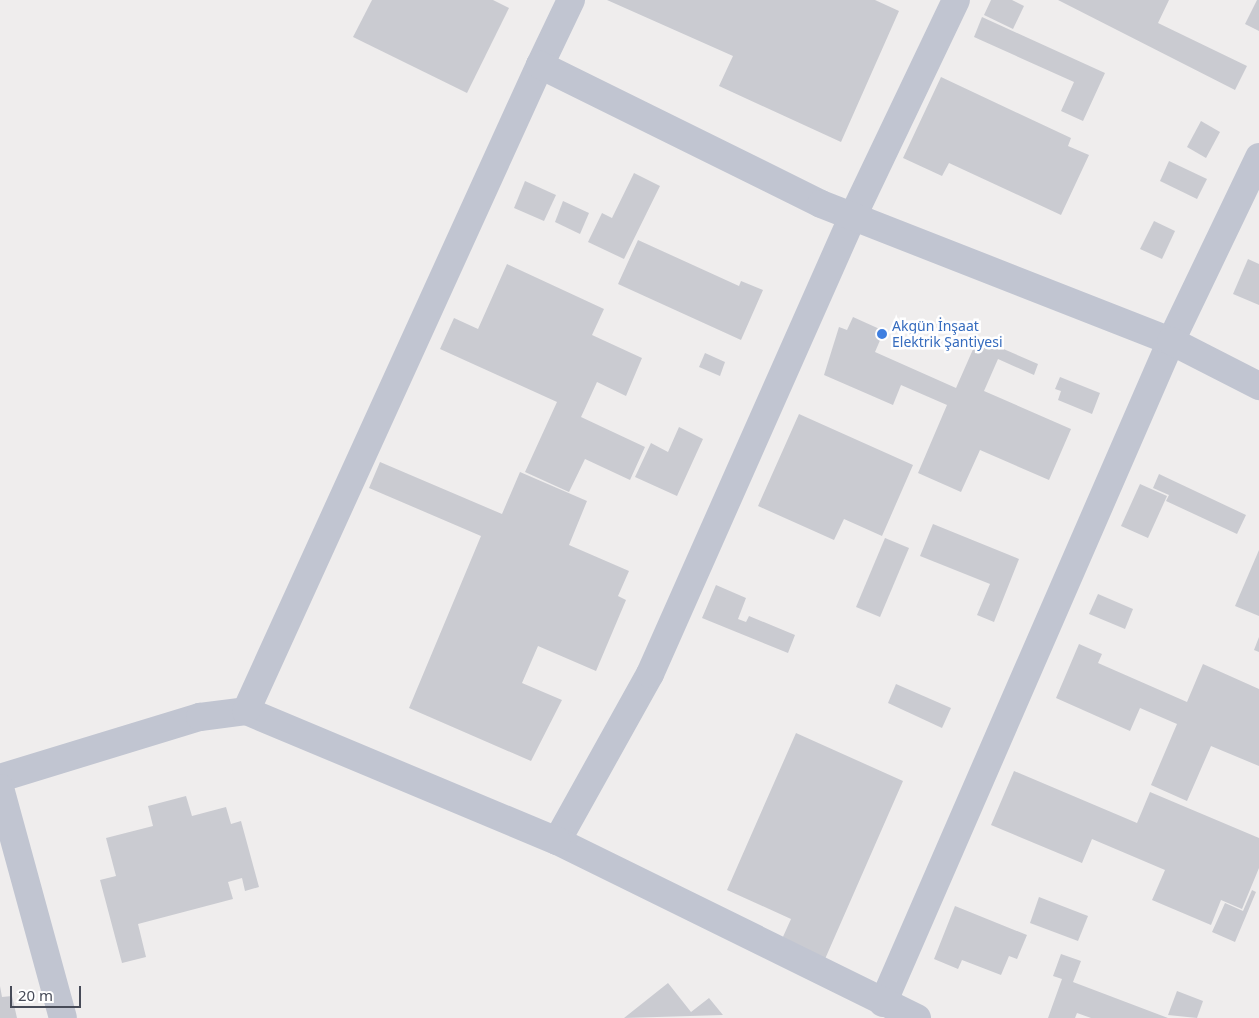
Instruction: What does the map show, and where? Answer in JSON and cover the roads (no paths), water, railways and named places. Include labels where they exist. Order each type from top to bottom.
[{"type":"street","points":[[246,711],[571,0]]},
{"type":"street","points":[[556,841],[650,674],[853,216],[956,0]]},
{"type":"street","points":[[540,65],[853,216],[1171,341],[1259,386]]},
{"type":"street","points":[[883,1003],[1171,341],[1259,157]]},
{"type":"street","points":[[0,778],[200,717],[246,711],[556,841],[917,1018]]},
{"type":"street","points":[[0,788],[63,1018]]},
{"type":"place","name":"Akgün İnşaat Elektrik Şantiyesi","points":[[882,334]]}]
